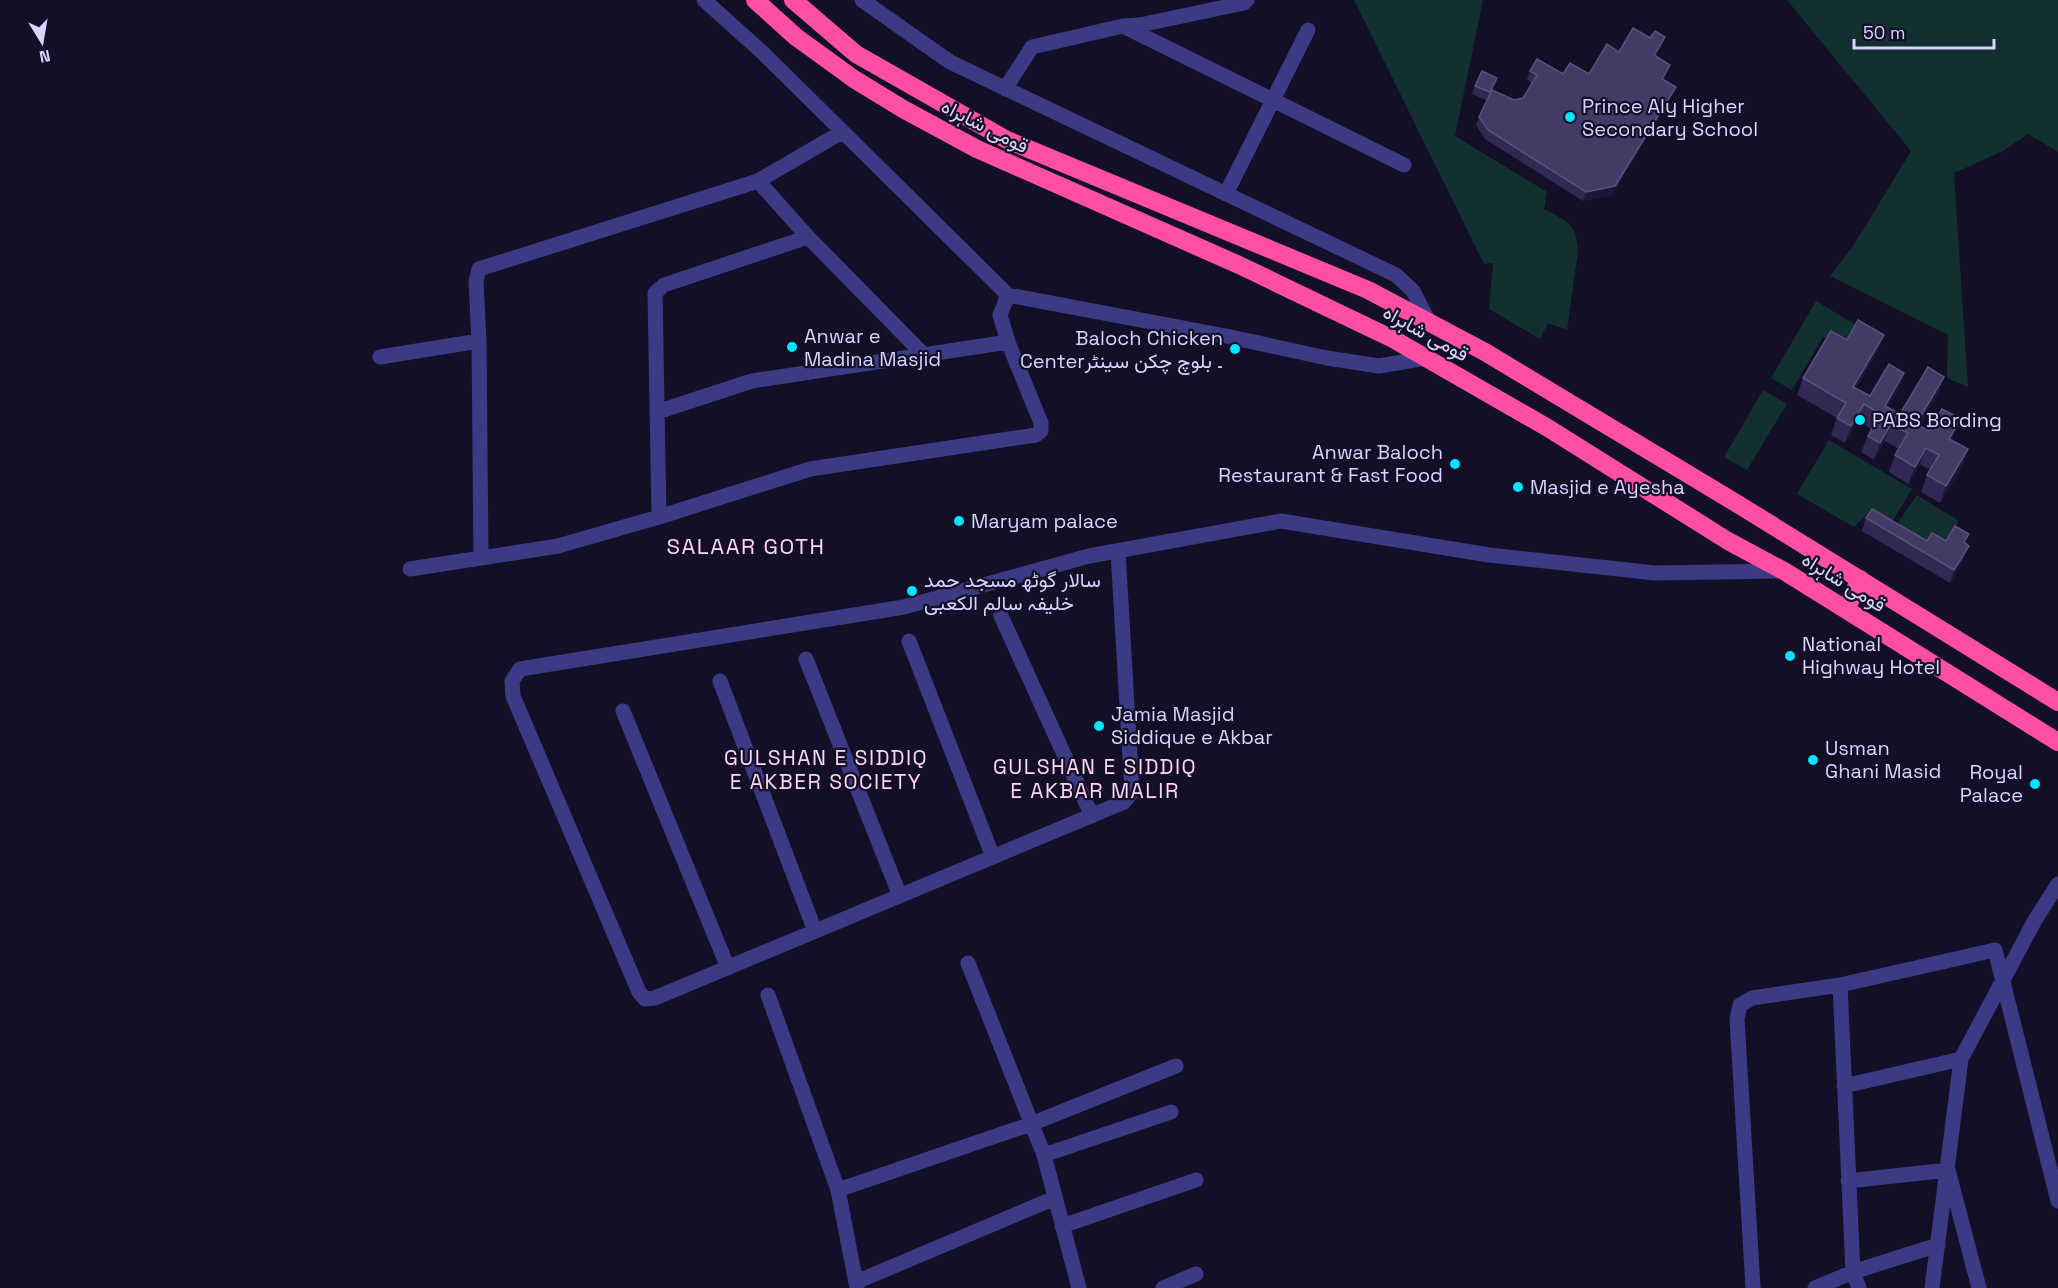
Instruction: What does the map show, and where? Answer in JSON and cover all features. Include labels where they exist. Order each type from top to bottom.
[{"type":"highway","name":"قومی شاہراہ","points":[[755,0],[796,37],[854,79],[903,109],[977,149],[1239,265],[1393,339],[1548,428],[1728,541],[1784,571],[2058,741]]},
{"type":"highway","name":"قومی شاہراہ","points":[[793,0],[856,54],[1007,140],[1368,290],[1485,352],[2058,702]]},
{"type":"highway","points":[[1846,610],[1860,579]]},
{"type":"street","points":[[704,0],[763,54],[1008,295],[1379,366],[1426,358]]},
{"type":"street","points":[[862,0],[950,62],[1396,275],[1413,291],[1430,322]]},
{"type":"street","points":[[1005,89],[1032,47],[1122,26],[1244,3],[1247,0]]},
{"type":"street","points":[[1122,26],[1272,102],[1404,165]]},
{"type":"street","points":[[1226,194],[1308,30]]},
{"type":"street","points":[[481,558],[480,341],[476,282],[479,269],[758,181],[842,132]]},
{"type":"street","points":[[758,181],[808,237],[924,355]]},
{"type":"street","points":[[659,517],[655,292],[664,285],[808,237]]},
{"type":"street","points":[[410,569],[558,546],[810,469],[1036,435],[1041,431],[1041,423],[1008,342],[1000,315],[1008,295]]},
{"type":"street","points":[[380,357],[480,341]]},
{"type":"street","points":[[657,412],[752,381],[1008,342]]},
{"type":"street","points":[[1118,550],[1132,792],[1124,802],[728,968],[655,998],[645,999],[639,992],[513,696],[512,681],[520,669],[903,607],[1089,556],[1118,550],[1281,522],[1489,555],[1655,573],[1784,571]]},
{"type":"street","points":[[1001,616],[1092,816]]},
{"type":"street","points":[[909,641],[993,857]]},
{"type":"street","points":[[806,659],[900,896]]},
{"type":"street","points":[[720,681],[815,931]]},
{"type":"street","points":[[623,711],[728,968]]},
{"type":"street","points":[[1932,1288],[1961,1059],[2035,921],[2058,885]]},
{"type":"street","points":[[1753,1288],[1737,1018],[1740,1005],[1752,998],[1840,985],[1995,950],[2058,1201]]},
{"type":"street","points":[[968,963],[1044,1155],[1079,1288]]},
{"type":"street","points":[[1840,985],[1853,1272],[1859,1288]]},
{"type":"street","points":[[768,995],[838,1190],[857,1285],[1055,1198]]},
{"type":"street","points":[[1844,1086],[1961,1059]]},
{"type":"street","points":[[838,1190],[1031,1124],[1176,1066]]},
{"type":"street","points":[[1044,1155],[1171,1112]]},
{"type":"street","points":[[1848,1181],[1948,1170]]},
{"type":"street","points":[[1948,1170],[1979,1288]]},
{"type":"street","points":[[1062,1226],[1196,1180]]},
{"type":"street","points":[[1815,1288],[1853,1272],[1938,1245]]},
{"type":"street","points":[[1163,1288],[1196,1274]]},
{"type":"green space","points":[[1354,0],[1483,0],[1455,136],[1547,192],[1544,209],[1564,220],[1572,228],[1578,251],[1567,330],[1548,323],[1540,339],[1489,309],[1493,263],[1484,264]]},
{"type":"green space","points":[[1787,0],[2058,0],[2058,152],[2028,134],[2003,151],[1954,173],[1968,387],[1947,378],[1948,335],[1830,276],[1853,246],[1911,151]]},
{"type":"green space","points":[[1816,301],[1856,325],[1842,348],[1823,337],[1792,390],[1771,378]]},
{"type":"green space","points":[[1763,390],[1787,404],[1747,470],[1724,457]]},
{"type":"green space","points":[[1829,440],[1912,489],[1891,524],[1870,512],[1854,527],[1797,494]]},
{"type":"green space","points":[[1917,495],[1959,521],[1941,548],[1912,535],[1898,522]]},
{"type":"building","name":"Prince Aly Higher Secondary School","points":[[1633,28],[1650,38],[1655,31],[1665,37],[1654,55],[1670,65],[1662,79],[1676,87],[1615,186],[1586,192],[1488,130],[1479,117],[1492,90],[1514,100],[1523,98],[1537,75],[1530,71],[1537,59],[1563,74],[1570,63],[1589,74],[1607,44],[1619,52]]},
{"type":"building","points":[[1482,71],[1497,78],[1490,92],[1475,86]]},
{"type":"building","name":"PABS Bording","points":[[1858,320],[1884,335],[1853,387],[1870,396],[1889,364],[1904,373],[1885,406],[1900,414],[1928,367],[1944,377],[1916,424],[1929,431],[1942,409],[1961,419],[1949,439],[1968,449],[1946,486],[1927,475],[1939,455],[1926,448],[1915,467],[1895,455],[1908,433],[1891,424],[1880,443],[1868,436],[1880,414],[1864,404],[1851,426],[1837,418],[1846,403],[1803,378],[1831,331],[1847,340]]},
{"type":"building","points":[[1872,509],[1927,541],[1932,533],[1946,541],[1955,526],[1969,534],[1964,542],[1969,546],[1954,570],[1866,518]]},
{"type":"place","name":"Prince Aly Higher Secondary School","points":[[1570,117]]},
{"type":"place","name":"Anwar e Madina Masjid","points":[[792,347]]},
{"type":"place","name":"Baloch Chicken Center۔ بلوچ چکن سینٹر","points":[[1235,349]]},
{"type":"place","name":"PABS Bording","points":[[1860,420]]},
{"type":"place","name":"Anwar Baloch Restaurant & Fast Food","points":[[1455,464]]},
{"type":"place","name":"Masjid e Ayesha","points":[[1518,487]]},
{"type":"place","name":"Maryam palace","points":[[959,521]]},
{"type":"place","name":"سالار گوٹھ مسجد حمد خلیفہ سالم الکعبی","points":[[912,591]]},
{"type":"place","name":"National Highway Hotel","points":[[1790,656]]},
{"type":"place","name":"Jamia Masjid Siddique e Akbar","points":[[1099,726]]},
{"type":"place","name":"Usman Ghani Masid","points":[[1813,760]]},
{"type":"place","name":"Royal Palace","points":[[2035,784]]},
{"type":"district","name":"SALAAR GOTH","points":[[746,546]]},
{"type":"district","name":"GULSHAN E SIDDIQ E AKBER SOCIETY","points":[[826,770]]},
{"type":"district","name":"GULSHAN E SIDDIQ E AKBAR MALIR","points":[[1095,779]]}]
